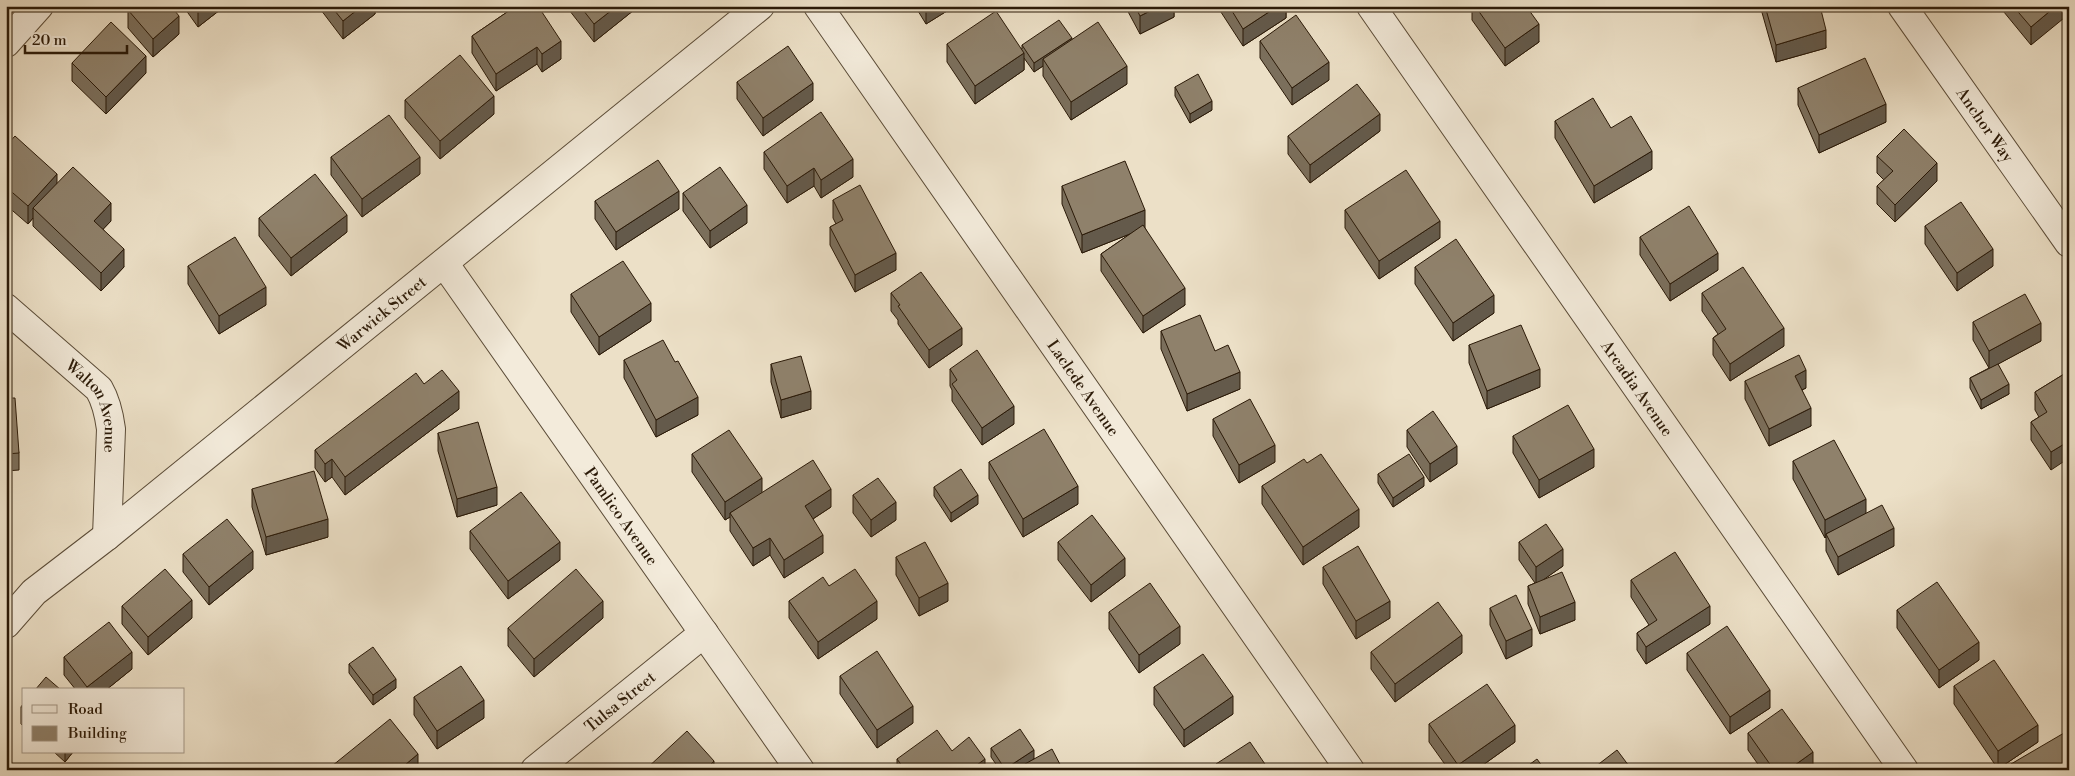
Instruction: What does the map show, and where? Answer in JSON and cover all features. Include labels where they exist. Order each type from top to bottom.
[{"type":"street","points":[[6,43],[39,6]]},
{"type":"street","name":"Warwick Street","points":[[6,624],[34,592],[107,536],[760,6]]},
{"type":"street","name":"Laclede Avenue","points":[[818,6],[1350,770]]},
{"type":"street","name":"Arcadia Avenue","points":[[1371,6],[1904,770]]},
{"type":"street","name":"Anchor Way","points":[[1902,6],[2069,243]]},
{"type":"street","name":"Pamlico Avenue","points":[[444,263],[800,770]]},
{"type":"street","name":"Walton Avenue","points":[[6,308],[99,389],[103,395],[110,417],[111,429],[107,536]]},
{"type":"street","name":"Tulsa Street","points":[[534,770],[704,633]]},
{"type":"building","points":[[132,6],[171,6],[179,16],[153,39],[128,10]]},
{"type":"building","points":[[331,6],[362,6],[343,21]]},
{"type":"building","points":[[516,6],[538,6],[561,41],[542,54],[537,47],[496,74],[472,36]]},
{"type":"building","points":[[580,6],[617,6],[594,24]]},
{"type":"building","points":[[1135,6],[1160,6],[1140,16]]},
{"type":"building","points":[[1229,6],[1278,6],[1243,29]]},
{"type":"building","points":[[1475,6],[1526,6],[1539,24],[1505,48]]},
{"type":"building","points":[[1765,6],[1820,6],[1826,30],[1776,45]]},
{"type":"building","points":[[2013,6],[2056,6],[2031,27]]},
{"type":"building","points":[[996,11],[1024,53],[975,86],[947,44]]},
{"type":"building","points":[[1296,15],[1329,62],[1292,88],[1260,41]]},
{"type":"building","points":[[1059,20],[1072,38],[1034,63],[1022,45]]},
{"type":"building","points":[[111,22],[146,56],[106,97],[72,63]]},
{"type":"building","points":[[1098,22],[1127,66],[1071,102],[1043,59]]},
{"type":"building","points":[[788,46],[813,83],[763,118],[737,82]]},
{"type":"building","points":[[460,55],[494,96],[440,141],[405,100]]},
{"type":"building","points":[[1865,58],[1886,104],[1819,135],[1798,88]]},
{"type":"building","points":[[1198,74],[1212,101],[1190,114],[1175,87]]},
{"type":"building","points":[[1357,84],[1380,114],[1310,165],[1288,136]]},
{"type":"building","points":[[1593,98],[1611,128],[1631,116],[1652,151],[1594,186],[1555,121]]},
{"type":"building","points":[[821,112],[853,159],[821,180],[814,168],[787,186],[764,152]]},
{"type":"building","points":[[389,115],[420,157],[362,199],[331,157]]},
{"type":"building","points":[[1904,129],[1937,163],[1895,205],[1877,186],[1893,171],[1877,156]]},
{"type":"building","points":[[15,136],[57,174],[28,206],[6,187],[6,146]]},
{"type":"building","points":[[658,160],[679,191],[616,232],[595,201]]},
{"type":"building","points":[[1125,161],[1145,210],[1082,235],[1062,186]]},
{"type":"building","points":[[73,167],[111,203],[94,221],[124,249],[101,273],[33,208]]},
{"type":"building","points":[[720,167],[747,205],[710,231],[683,193]]},
{"type":"building","points":[[1406,170],[1440,221],[1379,261],[1345,210]]},
{"type":"building","points":[[315,174],[347,215],[291,258],[259,218]]},
{"type":"building","points":[[860,185],[896,253],[855,275],[830,227],[843,220],[833,200]]},
{"type":"building","points":[[1961,202],[1993,249],[1957,273],[1925,226]]},
{"type":"building","points":[[1689,206],[1718,253],[1670,284],[1640,237]]},
{"type":"building","points":[[1143,225],[1185,288],[1143,316],[1101,254]]},
{"type":"building","points":[[235,237],[266,287],[219,316],[188,266]]},
{"type":"building","points":[[1456,239],[1494,295],[1453,323],[1415,267]]},
{"type":"building","points":[[623,261],[651,303],[599,337],[571,294]]},
{"type":"building","points":[[1743,267],[1784,328],[1730,364],[1713,338],[1726,329],[1702,293]]},
{"type":"building","points":[[921,272],[962,328],[929,350],[891,293]]},
{"type":"building","points":[[2025,294],[2041,323],[1989,351],[1973,322]]},
{"type":"building","points":[[1200,315],[1215,351],[1228,345],[1240,372],[1187,394],[1161,331]]},
{"type":"building","points":[[1521,325],[1540,369],[1487,391],[1469,345]]},
{"type":"building","points":[[663,340],[675,362],[678,361],[698,397],[656,420],[624,360]]},
{"type":"building","points":[[977,350],[1014,406],[982,428],[952,384],[957,380],[950,369]]},
{"type":"building","points":[[1799,355],[1806,370],[1795,376],[1811,408],[1769,429],[1745,381]]},
{"type":"building","points":[[801,356],[811,391],[781,400],[771,364]]},
{"type":"building","points":[[1998,364],[2009,384],[1981,400],[1970,378]]},
{"type":"building","points":[[442,370],[459,391],[345,477],[332,459],[325,464],[315,450],[416,373],[424,384]]},
{"type":"building","points":[[2069,371],[2069,441],[2051,452],[2031,422],[2047,412],[2035,392]]},
{"type":"building","points":[[6,398],[15,398],[19,453],[6,454]]},
{"type":"building","points":[[1250,399],[1275,445],[1239,465],[1213,419]]},
{"type":"building","points":[[1568,405],[1594,449],[1539,480],[1513,436]]},
{"type":"building","points":[[1433,411],[1457,446],[1430,464],[1407,430]]},
{"type":"building","points":[[478,422],[497,487],[457,499],[438,433]]},
{"type":"building","points":[[1044,429],[1078,486],[1023,519],[989,462]]},
{"type":"building","points":[[729,430],[762,478],[725,502],[692,454]]},
{"type":"building","points":[[1834,440],[1866,499],[1825,520],[1793,461]]},
{"type":"building","points":[[1321,454],[1359,509],[1303,547],[1262,486],[1304,459],[1307,463]]},
{"type":"building","points":[[1409,454],[1424,477],[1393,498],[1378,474]]},
{"type":"building","points":[[813,460],[831,489],[805,506],[823,535],[784,560],[770,538],[753,548],[730,513]]},
{"type":"building","points":[[961,469],[978,495],[951,513],[934,487]]},
{"type":"building","points":[[314,471],[328,519],[266,537],[252,489]]},
{"type":"building","points":[[878,478],[896,502],[871,520],[853,495]]},
{"type":"building","points":[[521,492],[560,542],[508,581],[470,531]]},
{"type":"building","points":[[1882,505],[1894,528],[1838,557],[1826,534]]},
{"type":"building","points":[[1092,515],[1125,558],[1091,585],[1058,542]]},
{"type":"building","points":[[227,519],[253,551],[209,587],[183,554]]},
{"type":"building","points":[[1546,524],[1563,549],[1536,567],[1519,542]]},
{"type":"building","points":[[925,542],[948,583],[919,598],[896,557]]},
{"type":"building","points":[[1358,546],[1390,601],[1356,621],[1323,567]]},
{"type":"building","points":[[1675,552],[1710,606],[1646,647],[1637,633],[1657,620],[1631,580]]},
{"type":"building","points":[[165,569],[192,600],[148,637],[122,606]]},
{"type":"building","points":[[576,569],[603,601],[534,659],[508,628]]},
{"type":"building","points":[[855,569],[877,601],[818,642],[789,601],[823,577],[829,586]]},
{"type":"building","points":[[1562,572],[1575,602],[1540,617],[1528,586]]},
{"type":"building","points":[[1937,582],[1979,642],[1939,670],[1897,610]]},
{"type":"building","points":[[1150,583],[1180,626],[1139,655],[1109,612]]},
{"type":"building","points":[[1516,595],[1532,629],[1506,641],[1490,608]]},
{"type":"building","points":[[1438,602],[1462,635],[1395,684],[1371,652]]},
{"type":"building","points":[[109,622],[132,652],[87,687],[64,657]]},
{"type":"building","points":[[1727,626],[1770,690],[1730,717],[1687,653]]},
{"type":"building","points":[[373,647],[396,679],[373,695],[349,664]]},
{"type":"building","points":[[877,651],[913,706],[877,730],[840,676]]},
{"type":"building","points":[[1203,654],[1233,696],[1184,730],[1154,687]]},
{"type":"building","points":[[1994,660],[2038,725],[1998,751],[1954,686]]},
{"type":"building","points":[[461,666],[484,700],[437,731],[414,697]]},
{"type":"building","points":[[46,677],[59,688],[37,688]]},
{"type":"building","points":[[1487,684],[1515,725],[1458,765],[1429,724]]},
{"type":"building","points":[[1782,709],[1813,752],[1788,770],[1774,770],[1748,733]]},
{"type":"building","points":[[390,719],[418,754],[399,770],[327,770]]},
{"type":"building","points":[[1020,729],[1034,750],[1005,769],[991,748]]},
{"type":"building","points":[[937,730],[952,751],[969,737],[985,759],[970,770],[905,770],[897,759]]},
{"type":"building","points":[[687,731],[714,761],[705,770],[645,770]]},
{"type":"building","points":[[2064,733],[2069,742],[2069,770],[2015,770],[2011,764]]},
{"type":"building","points":[[1250,742],[1269,770],[1220,770],[1216,764]]},
{"type":"building","points":[[1052,749],[1063,770],[1028,770],[1025,764]]},
{"type":"building","points":[[1617,750],[1632,770],[1591,770]]},
{"type":"building","points":[[1537,759],[1545,770],[1522,770]]}]
